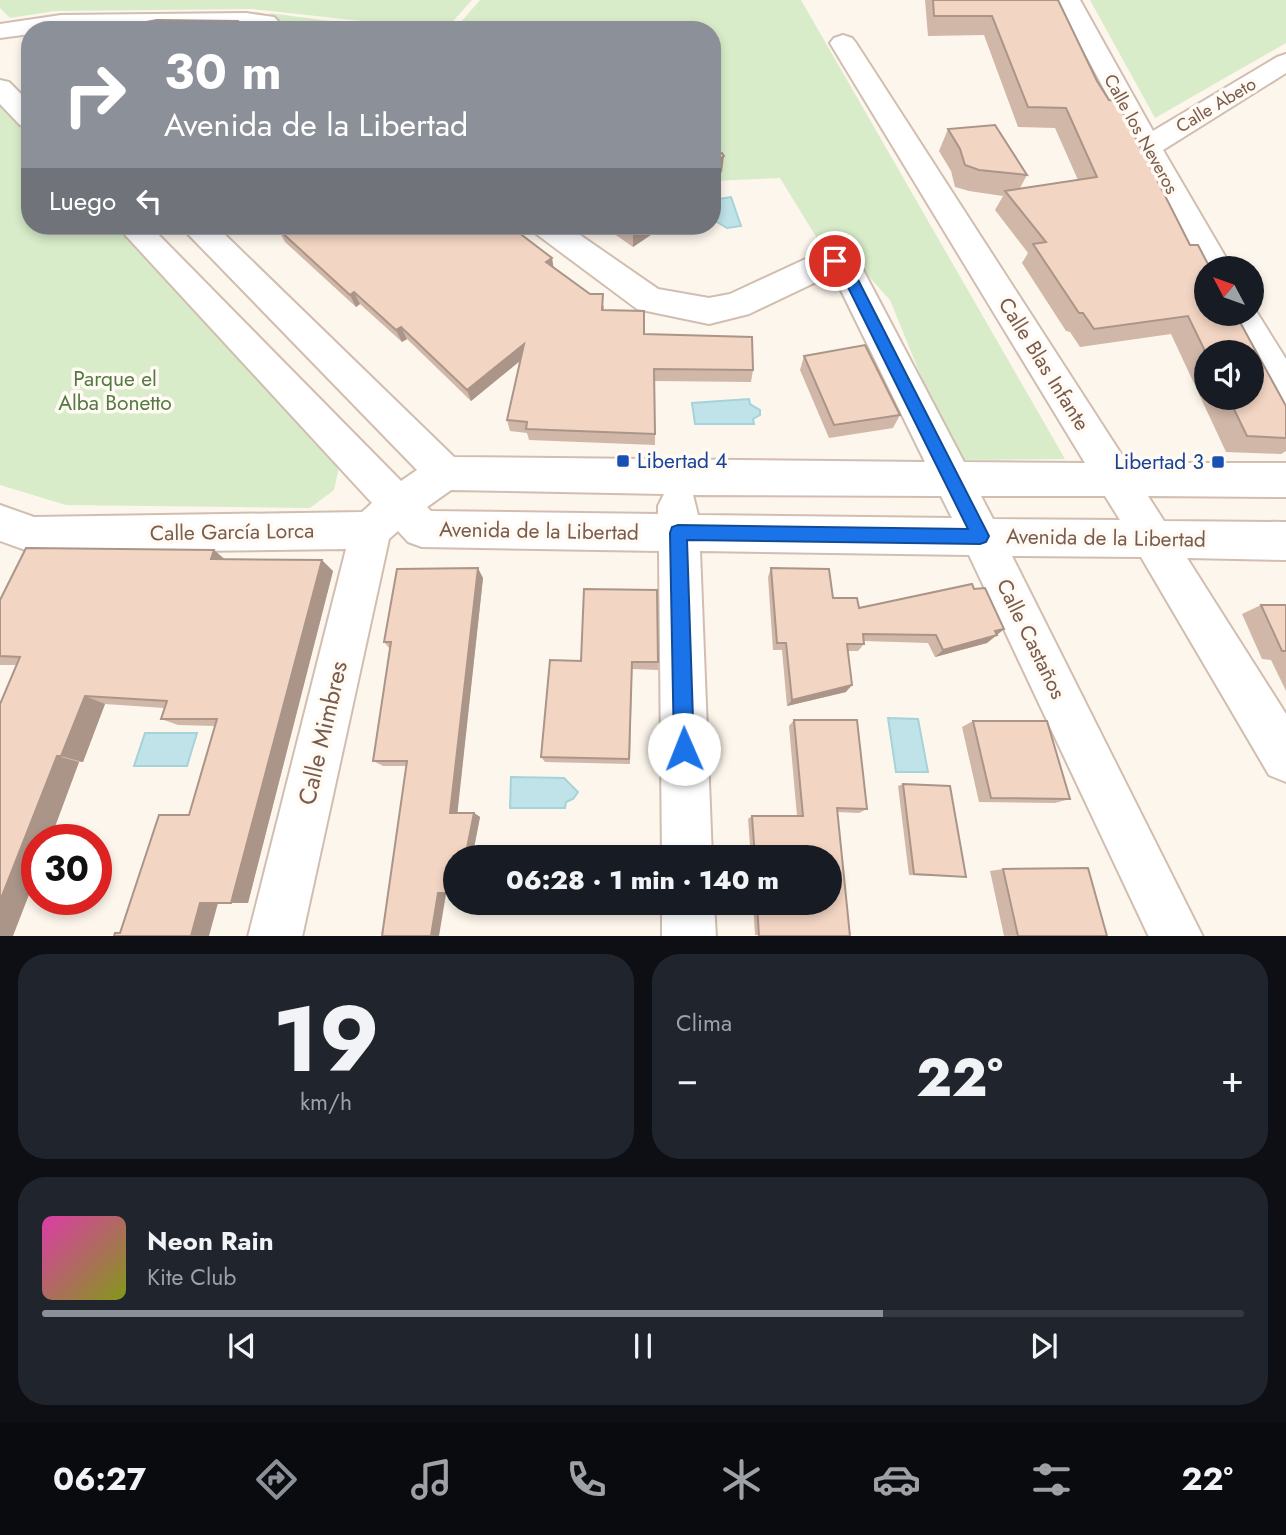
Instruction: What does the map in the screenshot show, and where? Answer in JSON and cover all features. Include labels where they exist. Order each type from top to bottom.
[{"type":"street","name":"Calle los Neveros","points":[[1068,0],[1209,256]]},
{"type":"street","points":[[154,21],[256,21]]},
{"type":"street","name":"Calle Blas Infante","points":[[844,43],[1116,479],[1286,758]]},
{"type":"street","name":"Calle Abeto","points":[[1147,147],[1286,62]]},
{"type":"street","points":[[0,88],[21,110]]},
{"type":"street","name":"Avenida de la Libertad","points":[[140,235],[385,517],[422,529],[1286,541]]},
{"type":"street","points":[[207,235],[445,473]]},
{"type":"street","name":"Calle Castaños","points":[[559,235],[649,300],[709,310],[737,305],[823,264],[835,261],[845,266],[953,479],[1177,936]]},
{"type":"street","points":[[1248,326],[1286,391]]},
{"type":"street","points":[[385,517],[445,473],[677,478],[1286,480]]},
{"type":"street","points":[[677,478],[687,845]]},
{"type":"street","name":"Calle García Lorca","points":[[17,542],[385,517]]},
{"type":"street","name":"Calle Mimbres","points":[[275,936],[385,517]]},
{"type":"street","points":[[688,915],[689,936]]},
{"type":"green space","points":[[0,0],[472,0],[453,21],[362,21],[252,9],[55,11],[10,18],[0,8]]},
{"type":"green space","points":[[480,0],[801,0],[1065,459],[955,460],[890,300],[862,269],[823,248],[780,178],[721,181],[721,21],[462,21]]},
{"type":"green space","points":[[1090,0],[1286,0],[1286,43],[1155,118]]},
{"type":"green space","points":[[269,13],[330,21],[280,21]]},
{"type":"green space","name":"Parque el Alba Bonetto","points":[[0,102],[21,124],[21,235],[125,235],[340,463],[334,490],[310,508],[66,505],[0,485]]},
{"type":"water","points":[[731,197],[741,226],[727,228],[721,224],[721,199]]},
{"type":"water","points":[[749,399],[750,404],[760,410],[760,415],[753,419],[754,424],[695,424],[692,403]]},
{"type":"water","points":[[888,718],[918,719],[928,772],[896,772]]},
{"type":"water","points":[[145,733],[197,733],[187,766],[134,766]]},
{"type":"water","points":[[511,777],[564,778],[578,792],[573,799],[566,802],[565,808],[510,808]]},
{"type":"building","points":[[933,0],[1058,0],[1097,81],[1109,100],[1117,101],[1190,245],[1198,245],[1204,256],[1194,256],[1194,326],[1242,326],[1250,340],[1200,340],[1188,316],[1094,329],[1083,313],[1079,313],[1033,244],[1046,242],[1005,191],[1097,177],[1066,108],[1028,107],[992,16],[934,16]]},
{"type":"building","points":[[157,20],[238,21],[152,21]]},
{"type":"building","points":[[995,125],[1027,175],[979,170],[965,165],[960,149],[948,129]]},
{"type":"building","points":[[285,235],[522,235],[552,258],[546,262],[590,294],[603,294],[602,310],[644,311],[644,334],[752,337],[753,370],[654,369],[655,434],[526,429],[527,422],[507,420],[524,344],[467,390],[401,327],[396,330],[354,292],[350,295]]},
{"type":"building","points":[[865,345],[900,415],[834,425],[804,356]]},
{"type":"building","points":[[1264,366],[1286,406],[1286,438],[1247,436],[1234,410],[1264,410]]},
{"type":"building","points":[[26,548],[214,550],[211,559],[322,560],[231,903],[200,903],[191,936],[114,936],[115,933],[120,933],[159,815],[189,815],[217,719],[161,719],[167,701],[85,696],[61,756],[57,756],[30,824],[21,824],[21,848],[0,901],[0,704],[20,657],[0,656],[0,600]]},
{"type":"building","points":[[478,568],[450,813],[474,813],[468,845],[443,845],[443,893],[438,893],[431,936],[382,936],[407,761],[373,761],[391,642],[384,642],[397,569]]},
{"type":"building","points":[[771,568],[829,569],[833,598],[857,598],[859,608],[972,584],[974,589],[985,588],[1004,629],[995,631],[997,635],[943,650],[936,635],[863,634],[864,644],[847,644],[852,685],[792,700],[786,643],[777,643]]},
{"type":"building","points":[[584,589],[657,590],[658,662],[632,662],[629,759],[541,757],[550,660],[581,661]]},
{"type":"building","points":[[1261,605],[1286,605],[1286,651],[1282,651]]},
{"type":"building","points":[[794,720],[857,720],[867,809],[837,808],[841,845],[754,845],[752,816],[803,816]]},
{"type":"building","points":[[973,721],[1047,721],[1070,799],[991,798]]},
{"type":"building","points":[[903,784],[950,786],[966,877],[914,874]]},
{"type":"building","points":[[842,857],[850,936],[759,936],[758,915],[842,915]]},
{"type":"building","points":[[1088,868],[1107,936],[1018,936],[1003,869]]},
{"type":"place","name":"Libertad 4","points":[[623,461]]},
{"type":"place","name":"Libertad 3","points":[[1218,462]]},
{"type":"route","points":[[684,749],[678,533],[980,536],[845,266],[835,261]]}]
